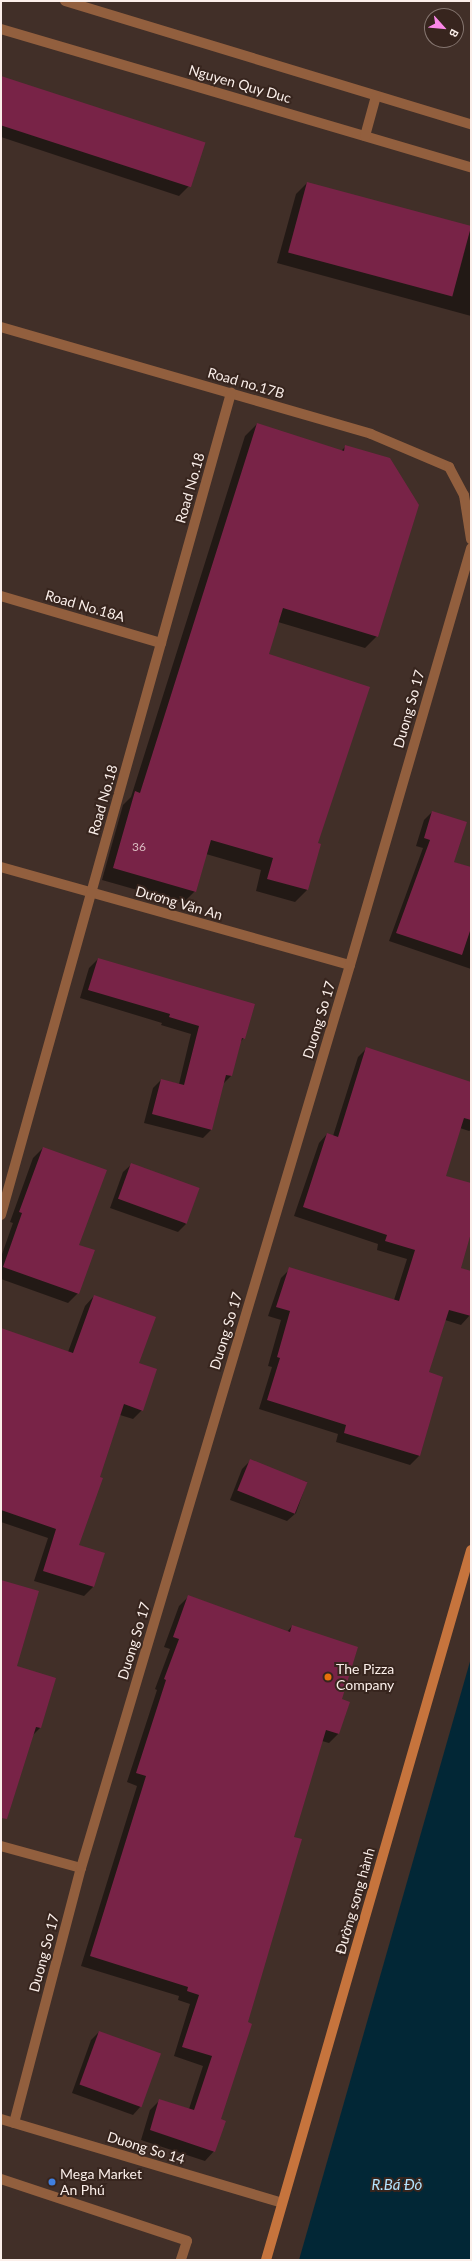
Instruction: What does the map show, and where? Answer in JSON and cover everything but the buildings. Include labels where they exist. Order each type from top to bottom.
[{"type":"main road","name":"Đường song hành","points":[[266,2260],[471,1550]]},
{"type":"street","name":"Nguyen Quy Duc","points":[[65,1],[471,124]]},
{"type":"street","name":"Nguyen Quy Duc","points":[[1,29],[471,167]]},
{"type":"street","points":[[365,136],[376,96]]},
{"type":"street","name":"Road no.17B","points":[[1,327],[231,393]]},
{"type":"street","points":[[231,393],[371,434],[450,468],[464,495],[471,539]]},
{"type":"street","name":"Road No.18","points":[[1,1215],[231,393]]},
{"type":"street","name":"Duong So 17","points":[[14,2123],[81,1868],[350,965],[471,548]]},
{"type":"street","name":"Road No.18A","points":[[1,596],[161,643]]},
{"type":"street","name":"Dương Văn An","points":[[1,867],[350,965]]},
{"type":"street","points":[[1,1846],[81,1868]]},
{"type":"street","name":"Duong So 14","points":[[1,2119],[282,2203]]},
{"type":"street","points":[[1,2179],[187,2241],[181,2260]]},
{"type":"water","name":"R.Bá Đỏ","points":[[471,1658],[471,2260],[299,2260]]},
{"type":"place","name":"The Pizza Company","points":[[328,1677]]},
{"type":"place","name":"Mega Market An Phú","points":[[52,2182]]}]
